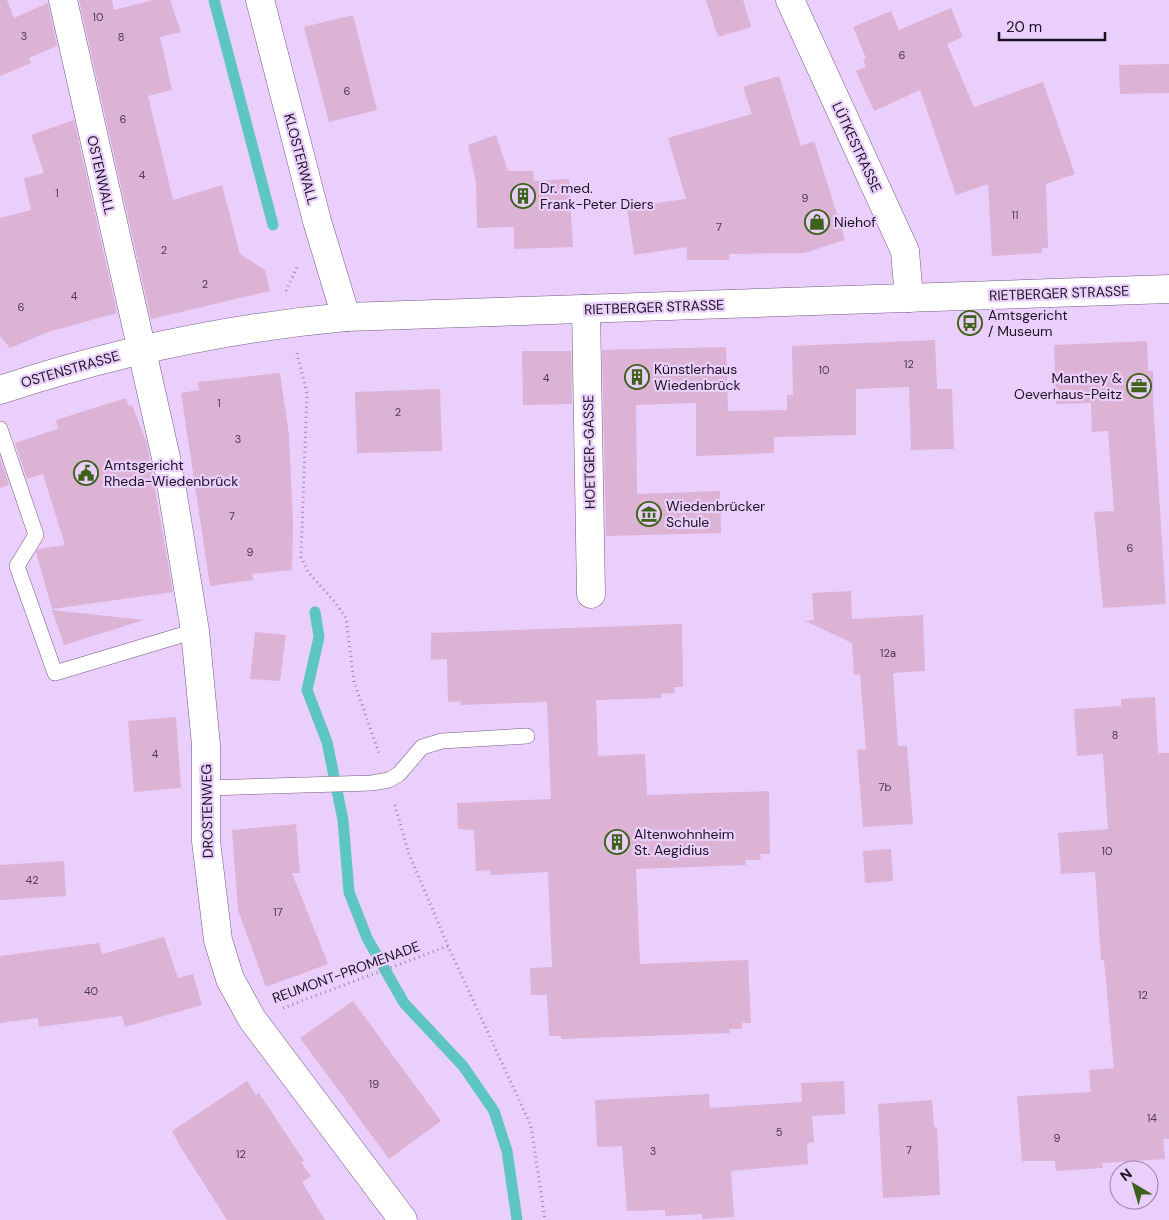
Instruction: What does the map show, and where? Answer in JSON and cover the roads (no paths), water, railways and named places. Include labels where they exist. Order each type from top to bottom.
[{"type":"street","name":"OSTENWALL","points":[[63,0],[141,350]]},
{"type":"street","name":"KLOSTERWALL","points":[[260,0],[317,221],[346,317]]},
{"type":"street","name":"LÜTKESTRASSE","points":[[790,0],[905,251],[908,298]]},
{"type":"street","name":"RIETBERGER STRASSE","points":[[141,350],[218,332],[346,317],[1169,289]]},
{"type":"street","name":"HOETGER-GASSE","points":[[586,309],[592,594]]},
{"type":"street","name":"OSTENSTRASSE","points":[[0,390],[49,374],[141,350]]},
{"type":"street","name":"DROSTENWEG","points":[[141,350],[169,471],[195,631],[206,745],[206,841],[211,898],[218,940],[230,979],[252,1019],[403,1220]]},
{"type":"lane","points":[[0,429],[36,535],[18,566],[55,673],[195,631]]},
{"type":"lane","points":[[207,788],[372,783],[389,780],[399,774],[422,747],[442,741],[527,736]]},
{"type":"waterway","points":[[214,0],[273,225]]},
{"type":"waterway","points":[[315,612],[319,637],[307,690],[327,742],[343,820],[349,892],[367,938],[404,1003],[463,1066],[494,1111],[507,1151],[517,1220]]},
{"type":"place","name":"Dr. med. Frank-Peter Diers","points":[[523,196]]},
{"type":"place","name":"Niehof","points":[[817,222]]},
{"type":"place","name":"Amtsgericht / Museum","points":[[970,323]]},
{"type":"place","name":"Künstlerhaus Wiedenbrück","points":[[637,377]]},
{"type":"place","name":"Manthey & Oeverhaus-Peitz","points":[[1139,386]]},
{"type":"place","name":"Amtsgericht Rheda-Wiedenbrück","points":[[86,473]]},
{"type":"place","name":"Wiedenbrücker Schule","points":[[649,514]]},
{"type":"place","name":"Altenwohnheim St. Aegidius","points":[[617,842]]}]
